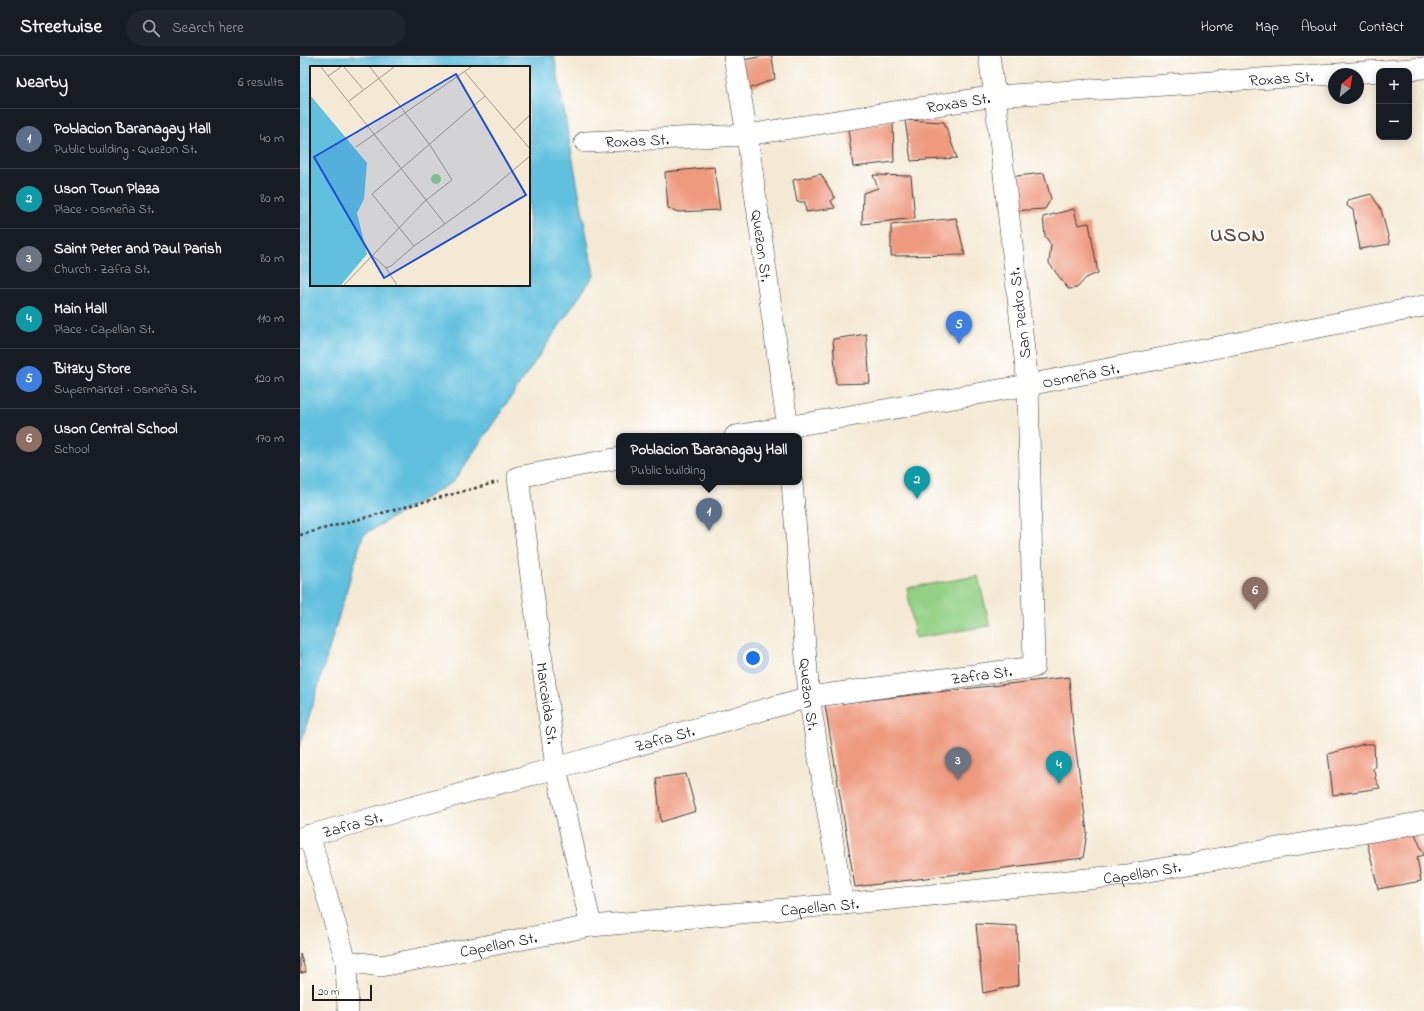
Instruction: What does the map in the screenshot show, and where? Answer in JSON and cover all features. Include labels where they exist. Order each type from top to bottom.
[{"type":"street","name":"Quezon St.","points":[[734,56],[747,135],[788,431]]},
{"type":"street","name":"San Pedro St.","points":[[989,56],[995,96],[1028,385],[1034,667]]},
{"type":"street","points":[[1412,69],[1424,68]]},
{"type":"street","points":[[1364,72],[1376,71]]},
{"type":"street","name":"Roxas St.","points":[[585,142],[747,135],[995,96],[1328,74]]},
{"type":"street","name":"Osmeña St.","points":[[767,433],[788,431],[1028,385],[1424,306]]},
{"type":"street","points":[[518,477],[616,459]]},
{"type":"street","name":"Marcaida St.","points":[[518,477],[556,768],[590,926]]},
{"type":"street","name":"Quezon St.","points":[[792,485],[809,697],[843,904]]},
{"type":"street","name":"Zafra St.","points":[[304,837],[809,697],[1034,667]]},
{"type":"street","name":"Capellan St.","points":[[346,961],[381,966],[590,926],[843,904],[1127,875],[1424,822]]},
{"type":"street","points":[[304,837],[346,961],[348,1011]]},
{"type":"path","points":[[300,535],[518,477]]},
{"type":"green space","points":[[978,576],[990,626],[915,638],[907,588]]},
{"type":"water","points":[[300,56],[554,56],[594,275],[454,481],[363,535],[300,747]]},
{"type":"building","points":[[772,56],[775,79],[743,91],[738,61]]},
{"type":"building","points":[[905,120],[944,122],[957,158],[911,161]]},
{"type":"building","points":[[893,121],[894,162],[853,167],[848,129]]},
{"type":"building","points":[[714,167],[720,210],[678,212],[668,208],[665,172]]},
{"type":"building","points":[[1044,173],[1051,199],[1045,209],[1011,211],[1008,177]]},
{"type":"building","points":[[821,174],[835,198],[831,201],[835,208],[806,212],[805,202],[797,202],[793,180]]},
{"type":"building","points":[[873,175],[911,176],[915,218],[862,224],[863,193],[878,188]]},
{"type":"building","points":[[1371,194],[1381,209],[1390,244],[1360,249],[1353,210],[1347,206],[1348,200]]},
{"type":"building","points":[[1074,209],[1078,225],[1089,223],[1098,273],[1086,278],[1077,288],[1068,289],[1049,263],[1051,245],[1045,236],[1043,217]]},
{"type":"building","points":[[956,218],[965,255],[891,256],[891,225]]},
{"type":"building","points":[[866,334],[870,383],[836,384],[833,339]]},
{"type":"building","points":[[1069,677],[1073,727],[1087,832],[1083,858],[855,887],[825,705]]},
{"type":"building","points":[[1364,744],[1374,744],[1375,766],[1373,769],[1376,776],[1375,778],[1380,788],[1333,795],[1328,754]]},
{"type":"building","points":[[686,774],[696,811],[661,822],[656,778]]},
{"type":"building","points":[[1413,829],[1424,855],[1417,857],[1421,881],[1378,889],[1366,838]]},
{"type":"building","points":[[976,924],[1017,926],[1019,985],[983,993]]},
{"type":"building","points":[[300,954],[306,972],[300,973]]},
{"type":"place","name":"Bitzky Store","points":[[959,344]]},
{"type":"place","name":"Uson Town Plaza","points":[[917,499]]},
{"type":"place","name":"Poblacion Baranagay Hall","points":[[709,531]]},
{"type":"place","name":"Uson Central School","points":[[1255,610]]},
{"type":"place","name":"Saint Peter and Paul Parish","points":[[958,780]]},
{"type":"place","name":"Main Hall","points":[[1059,784]]},
{"type":"district","name":"USON","points":[[1238,234]]}]
